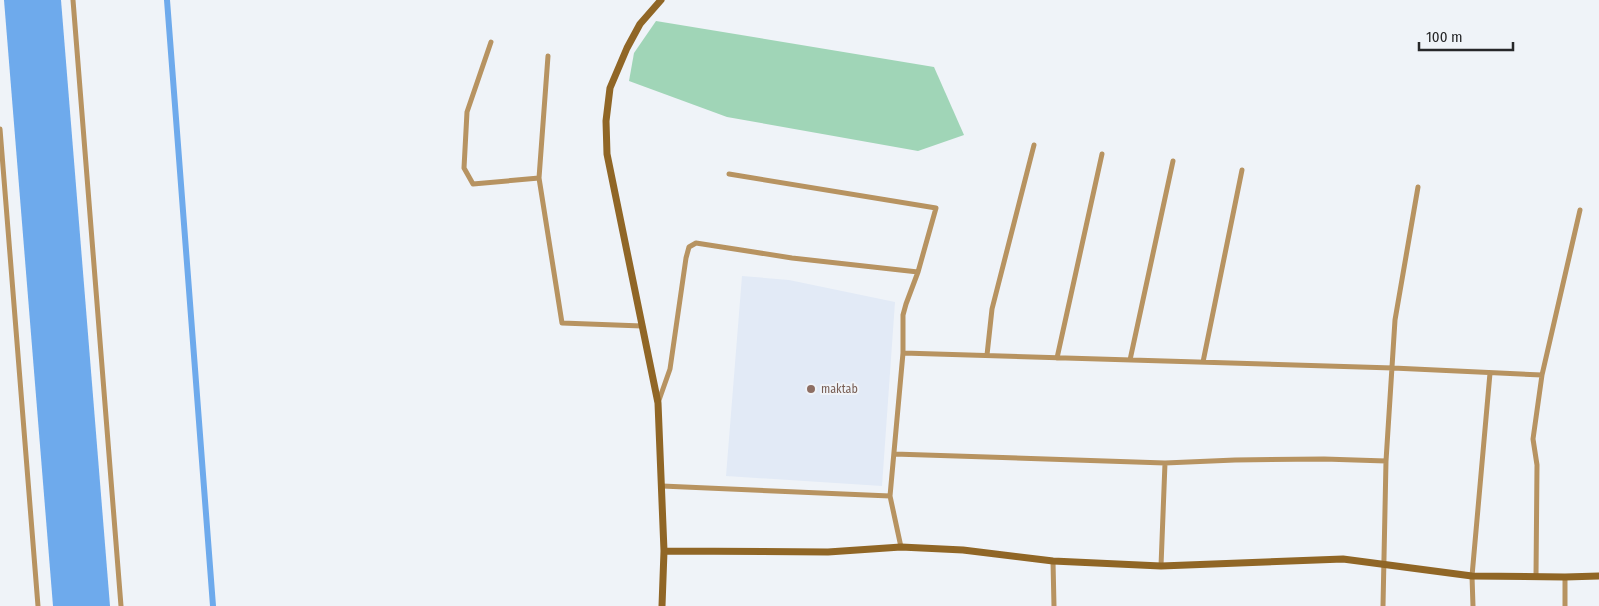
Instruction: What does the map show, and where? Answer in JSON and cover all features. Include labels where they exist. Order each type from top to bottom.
[{"type":"street","points":[[73,0],[121,606]]},
{"type":"street","points":[[661,0],[640,24],[627,48],[610,88],[606,121],[607,154],[658,403],[664,550],[662,606]]},
{"type":"street","points":[[492,42],[467,112],[464,168],[473,184],[540,178]]},
{"type":"street","points":[[548,56],[540,178],[562,323],[642,326]]},
{"type":"street","points":[[0,129],[38,606]]},
{"type":"street","points":[[987,356],[992,309],[1034,144]]},
{"type":"street","points":[[1057,358],[1102,154]]},
{"type":"street","points":[[1130,360],[1173,162]]},
{"type":"street","points":[[1203,362],[1242,170]]},
{"type":"street","points":[[729,174],[936,208],[918,272],[903,315],[903,353],[890,496],[901,547]]},
{"type":"street","points":[[1383,606],[1386,461],[1395,320],[1418,187]]},
{"type":"street","points":[[1536,577],[1537,465],[1533,439],[1542,376],[1580,210]]},
{"type":"street","points":[[658,403],[670,369],[686,258],[689,247],[696,243],[792,258],[918,272]]},
{"type":"street","points":[[903,353],[1393,368],[1542,376]]},
{"type":"street","points":[[1473,606],[1472,576],[1490,373]]},
{"type":"street","points":[[894,454],[1165,463],[1324,459],[1386,461]]},
{"type":"street","points":[[1161,566],[1165,463]]},
{"type":"street","points":[[662,486],[890,496]]},
{"type":"street","points":[[664,550],[828,552],[901,547],[963,550],[1053,561],[1161,566],[1343,559],[1472,576],[1599,576]]},
{"type":"street","points":[[1053,561],[1054,606]]},
{"type":"street","points":[[1565,577],[1565,606]]},
{"type":"shaded area","name":"maktab","points":[[742,276],[789,280],[895,302],[882,486],[726,476]]},
{"type":"green space","points":[[656,21],[934,67],[964,135],[918,151],[727,117],[629,81],[634,53]]},
{"type":"water","points":[[4,0],[61,0],[110,606],[53,606]]},
{"type":"waterway","points":[[167,0],[213,606]]},
{"type":"place","name":"maktab","points":[[811,389]]}]
